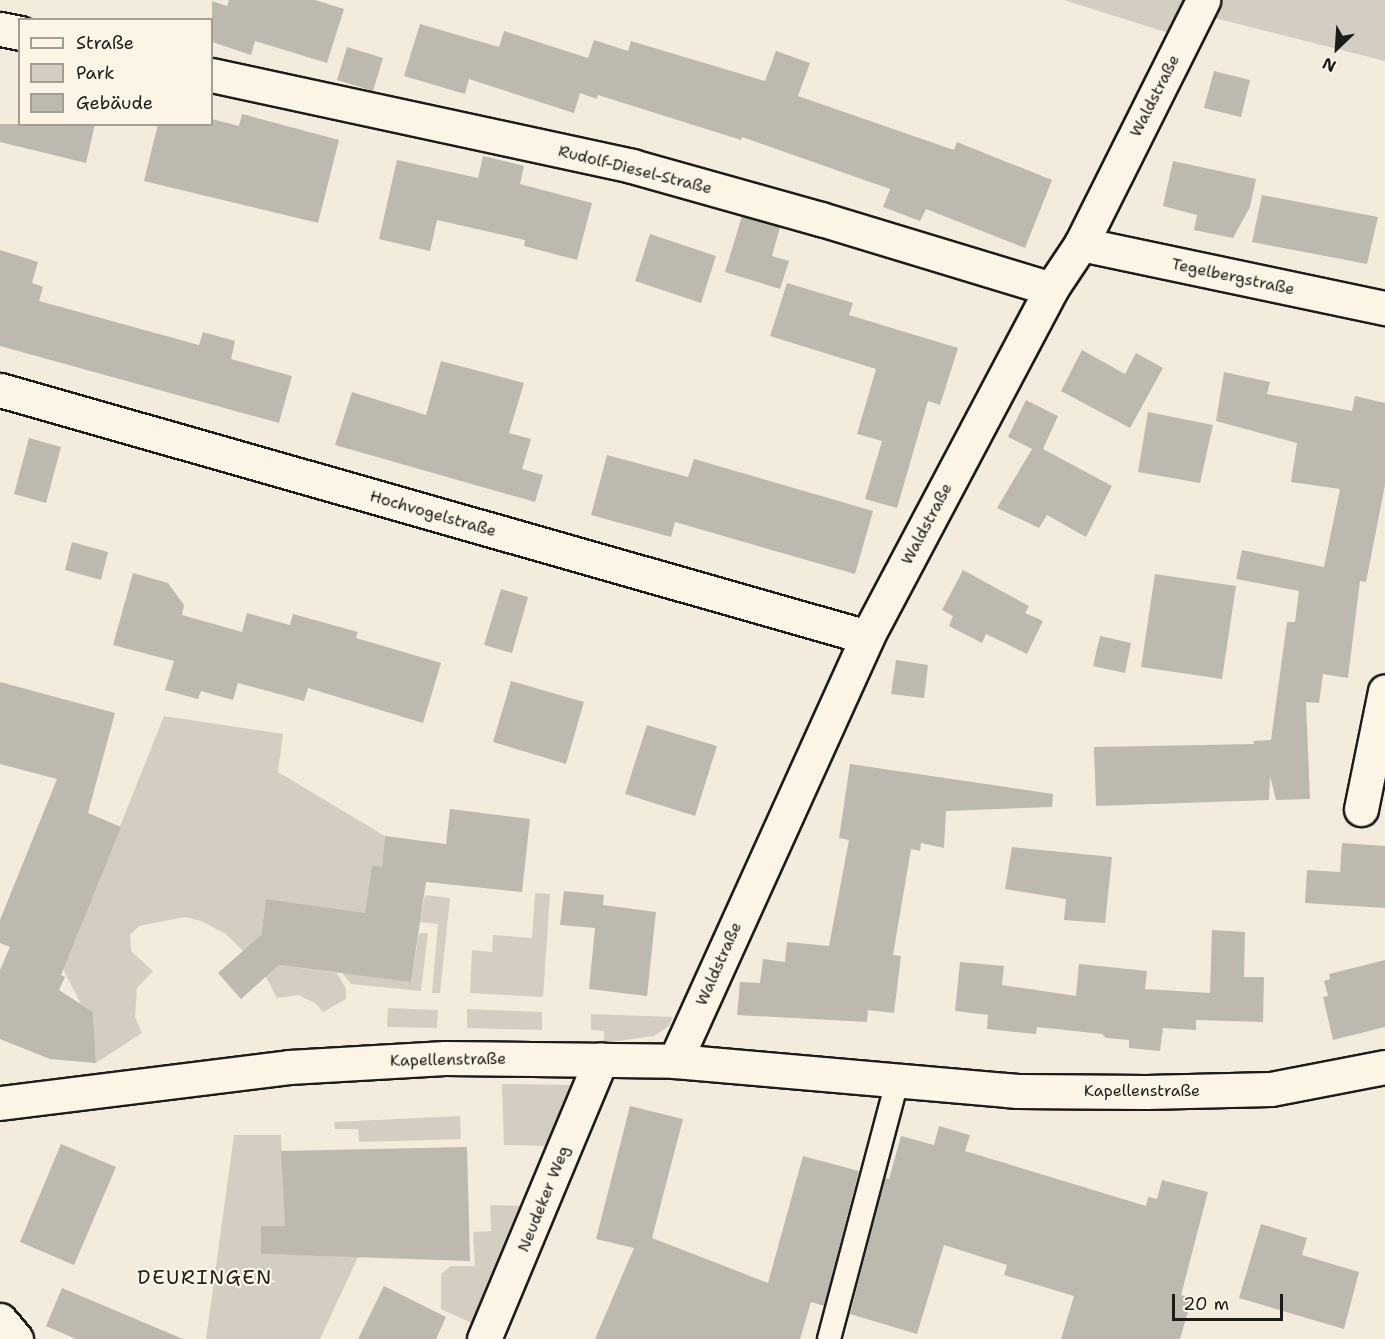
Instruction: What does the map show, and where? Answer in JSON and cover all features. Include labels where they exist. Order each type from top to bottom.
[{"type":"street","name":"Waldstraße","points":[[675,1061],[867,638],[1051,289],[1081,244],[1203,0]]},
{"type":"street","points":[[0,29],[18,33]]},
{"type":"street","name":"Rudolf-Diesel-Straße","points":[[213,75],[632,166],[821,219],[1051,289]]},
{"type":"street","name":"Tegelbergstraße","points":[[1081,244],[1385,308]]},
{"type":"street","name":"Hochvogelstraße","points":[[0,390],[867,638]]},
{"type":"street","points":[[1361,809],[1385,692]]},
{"type":"street","name":"Kapellenstraße","points":[[0,1103],[290,1067],[445,1058],[675,1061],[1018,1091],[1177,1092],[1272,1089],[1385,1067]]},
{"type":"street","name":"Neudeker Weg","points":[[484,1339],[601,1059]]},
{"type":"street","points":[[0,1320],[16,1339]]},
{"type":"lane","points":[[829,1339],[897,1081]]},
{"type":"green space","points":[[1064,0],[1189,0],[1172,34]]},
{"type":"green space","points":[[1215,0],[1385,0],[1385,61],[1207,16]]},
{"type":"green space","points":[[164,716],[283,734],[278,772],[385,836],[382,867],[372,865],[362,937],[348,911],[266,899],[257,962],[337,973],[346,989],[346,999],[323,1012],[315,1003],[298,995],[277,998],[266,977],[243,951],[226,934],[201,921],[185,917],[139,926],[130,935],[131,951],[153,971],[137,988],[135,1017],[142,1033],[96,1063],[93,1012],[81,1004],[63,969]]},
{"type":"green space","points":[[535,893],[550,894],[543,997],[470,993],[472,950],[492,952],[493,935],[532,938]]},
{"type":"green space","points":[[425,895],[450,898],[440,993],[432,993],[438,924],[420,922]]},
{"type":"green space","points":[[419,933],[428,933],[421,991],[351,984],[343,974],[345,966],[355,973],[411,982]]},
{"type":"green space","points":[[388,1008],[438,1010],[437,1028],[387,1027]]},
{"type":"green space","points":[[467,1009],[542,1012],[542,1030],[467,1028]]},
{"type":"green space","points":[[591,1014],[673,1017],[669,1026],[654,1036],[604,1043],[604,1031],[591,1030]]},
{"type":"green space","points":[[502,1084],[575,1085],[552,1146],[504,1145]]},
{"type":"green space","points":[[460,1116],[461,1139],[359,1142],[358,1129],[335,1129],[334,1122]]},
{"type":"green space","points":[[234,1135],[281,1135],[285,1226],[261,1226],[261,1254],[358,1257],[320,1339],[206,1339]]},
{"type":"green space","points":[[490,1205],[528,1206],[478,1326],[441,1309],[441,1274],[451,1266],[475,1266],[473,1232],[491,1231]]},
{"type":"building","points":[[229,0],[315,0],[344,9],[327,63],[255,41],[251,55],[213,42],[212,1],[227,6]]},
{"type":"building","points":[[420,24],[499,47],[504,31],[588,58],[594,40],[628,51],[631,41],[765,81],[776,51],[810,63],[798,96],[954,150],[957,142],[1052,180],[1025,248],[926,209],[920,221],[883,207],[890,189],[742,137],[741,140],[598,95],[597,99],[580,93],[574,113],[469,79],[465,94],[404,76]]},
{"type":"building","points":[[347,47],[383,58],[373,91],[337,80]]},
{"type":"building","points":[[1214,71],[1250,80],[1241,117],[1204,108]]},
{"type":"building","points":[[242,114],[339,140],[318,223],[144,181],[158,126],[213,126],[213,119],[239,126]]},
{"type":"building","points":[[0,124],[95,126],[86,163],[0,142]]},
{"type":"building","points":[[483,156],[524,166],[520,184],[592,203],[577,260],[524,246],[525,240],[437,220],[430,251],[379,239],[397,160],[478,178]]},
{"type":"building","points":[[1173,161],[1256,179],[1250,207],[1233,238],[1194,230],[1197,215],[1163,206]]},
{"type":"building","points":[[1262,195],[1378,217],[1367,264],[1252,242]]},
{"type":"building","points":[[742,216],[780,227],[772,256],[789,261],[780,289],[725,272]]},
{"type":"building","points":[[650,234],[716,256],[701,303],[635,281]]},
{"type":"building","points":[[0,250],[38,262],[32,283],[43,287],[39,301],[199,345],[203,332],[235,341],[231,359],[292,376],[279,423],[0,346]]},
{"type":"building","points":[[787,283],[853,303],[849,315],[958,348],[940,405],[928,401],[897,508],[865,499],[882,441],[857,434],[876,369],[770,336]]},
{"type":"building","points":[[1082,350],[1125,374],[1136,353],[1163,368],[1130,428],[1061,391]]},
{"type":"building","points":[[441,361],[524,383],[509,433],[531,439],[522,469],[543,475],[535,502],[335,445],[352,392],[426,415]]},
{"type":"building","points":[[1224,372],[1270,382],[1267,394],[1352,411],[1355,396],[1385,403],[1385,485],[1366,582],[1360,581],[1348,678],[1323,674],[1319,703],[1306,702],[1310,799],[1276,800],[1270,776],[1269,800],[1096,806],[1094,747],[1254,744],[1253,741],[1271,740],[1287,622],[1295,622],[1299,591],[1236,579],[1242,550],[1324,567],[1340,489],[1291,482],[1297,443],[1216,421]]},
{"type":"building","points":[[1026,400],[1058,416],[1043,449],[1112,486],[1086,537],[1047,515],[1039,528],[997,508],[1032,449],[1008,437]]},
{"type":"building","points":[[1148,412],[1213,425],[1200,483],[1138,472]]},
{"type":"building","points":[[29,438],[61,447],[46,503],[14,494]]},
{"type":"building","points":[[607,455],[688,477],[694,459],[873,511],[855,574],[675,522],[671,537],[591,515]]},
{"type":"building","points":[[72,542],[108,552],[101,580],[65,570]]},
{"type":"building","points":[[963,570],[1029,606],[1025,613],[1043,621],[1027,654],[986,634],[982,643],[949,626],[953,616],[942,610]]},
{"type":"building","points":[[133,573],[168,583],[184,605],[182,615],[242,632],[247,613],[290,625],[293,614],[358,632],[356,638],[441,663],[423,723],[308,688],[304,701],[238,683],[233,700],[201,691],[198,699],[165,690],[174,661],[113,645]]},
{"type":"building","points":[[1155,574],[1236,586],[1222,679],[1141,667]]},
{"type":"building","points":[[501,589],[528,597],[512,653],[484,645]]},
{"type":"building","points":[[1100,636],[1131,643],[1125,673],[1093,666]]},
{"type":"building","points":[[896,660],[928,665],[924,698],[891,694]]},
{"type":"building","points":[[511,681],[584,702],[566,764],[493,742]]},
{"type":"building","points":[[0,682],[115,713],[88,813],[121,827],[61,975],[65,977],[59,990],[93,1012],[96,1063],[50,1059],[0,1039],[0,970],[10,947],[0,943],[0,920],[57,779],[0,764]]},
{"type":"building","points":[[647,725],[717,746],[695,816],[625,794]]},
{"type":"building","points":[[850,764],[1053,794],[1052,807],[946,811],[944,848],[921,843],[920,851],[911,849],[893,955],[901,956],[894,1013],[868,1010],[867,1022],[737,1015],[740,982],[760,983],[763,959],[785,962],[787,942],[829,946],[849,840],[839,838]]},
{"type":"building","points":[[450,809],[530,819],[522,892],[426,882],[411,982],[279,965],[241,999],[218,973],[261,935],[266,899],[365,913],[372,865],[382,867],[385,836],[446,844]]},
{"type":"building","points":[[1342,843],[1385,846],[1385,908],[1305,903],[1307,870],[1340,872]]},
{"type":"building","points":[[1012,847],[1112,857],[1105,923],[1064,920],[1066,899],[1005,889]]},
{"type":"building","points":[[564,891],[604,895],[603,905],[656,912],[647,996],[589,989],[595,928],[560,925]]},
{"type":"building","points":[[1212,930],[1245,932],[1244,977],[1264,977],[1263,1022],[1196,1020],[1196,1030],[1163,1028],[1160,1051],[1129,1048],[1129,1040],[1106,1038],[1102,1034],[1037,1027],[1036,1034],[987,1029],[988,1015],[955,1011],[960,962],[1004,966],[1002,985],[1076,996],[1079,964],[1147,971],[1145,989],[1210,993]]},
{"type":"building","points":[[1385,960],[1385,1027],[1333,1040],[1323,997],[1328,996],[1324,981],[1330,979],[1329,974]]},
{"type":"building","points":[[630,1106],[683,1119],[652,1238],[768,1283],[803,1156],[859,1171],[824,1306],[811,1302],[800,1339],[595,1339],[634,1248],[596,1239]]},
{"type":"building","points":[[939,1126],[970,1135],[965,1151],[1146,1206],[1148,1197],[1157,1199],[1162,1180],[1208,1192],[1181,1295],[1192,1298],[1180,1339],[1061,1339],[1074,1296],[1004,1275],[1007,1265],[944,1245],[917,1334],[850,1314],[885,1178],[889,1179],[901,1136],[934,1145]]},
{"type":"building","points":[[61,1144],[116,1167],[74,1265],[20,1242]]},
{"type":"building","points":[[467,1147],[470,1261],[261,1254],[261,1226],[285,1226],[281,1151]]},
{"type":"building","points":[[1261,1224],[1307,1238],[1302,1255],[1359,1272],[1344,1329],[1239,1298]]},
{"type":"building","points":[[384,1286],[446,1317],[436,1339],[358,1339]]},
{"type":"building","points":[[62,1288],[183,1339],[76,1339],[46,1326]]},
{"type":"district","name":"DEURINGEN","points":[[205,1277]]}]
